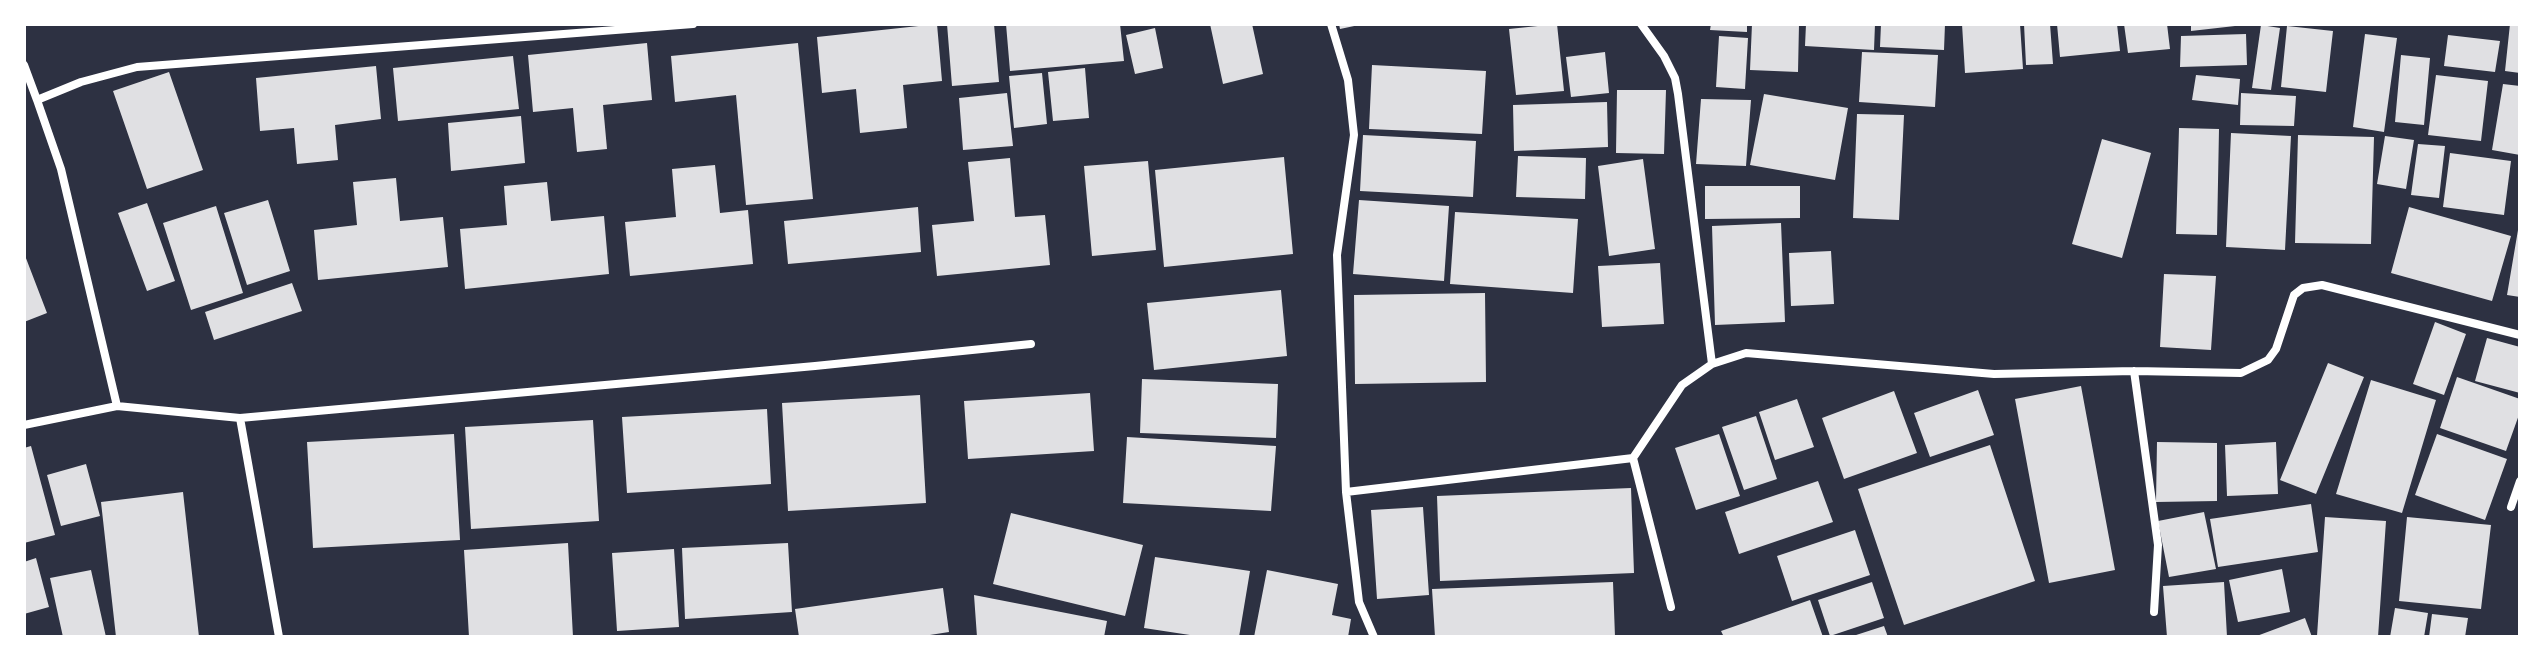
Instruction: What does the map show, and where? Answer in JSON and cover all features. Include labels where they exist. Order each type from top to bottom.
[{"type":"street","points":[[37,100],[81,82],[137,67],[693,24]]},
{"type":"street","points":[[1331,24],[1348,80],[1354,135],[1337,255],[1346,492],[1359,602],[1374,637]]},
{"type":"street","points":[[1641,24],[1664,56],[1675,78],[1712,364]]},
{"type":"street","points":[[24,65],[61,169],[117,406]]},
{"type":"street","points":[[1671,607],[1633,458],[1682,385],[1712,364],[1746,353],[1994,374],[2134,371],[2241,373],[2268,360],[2276,349],[2294,295],[2303,288],[2322,285],[2520,335]]},
{"type":"street","points":[[24,425],[117,406],[240,418],[1031,344]]},
{"type":"street","points":[[2134,371],[2158,545],[2154,612]]},
{"type":"street","points":[[240,418],[279,637]]},
{"type":"street","points":[[1346,492],[1633,458]]},
{"type":"street","points":[[2511,507],[2520,481]]},
{"type":"building","points":[[937,24],[942,81],[903,85],[907,128],[860,133],[856,89],[822,93],[817,37]]},
{"type":"building","points":[[947,24],[994,24],[999,82],[952,86]]},
{"type":"building","points":[[1006,24],[1120,24],[1124,61],[1010,71]]},
{"type":"building","points":[[1210,24],[1252,24],[1263,74],[1223,84]]},
{"type":"building","points":[[1339,24],[1359,24],[1359,25],[1340,29]]},
{"type":"building","points":[[1557,24],[1564,91],[1516,95],[1509,29]]},
{"type":"building","points":[[1711,24],[1747,24],[1747,32],[1710,30]]},
{"type":"building","points":[[1752,24],[1799,24],[1798,72],[1750,70]]},
{"type":"building","points":[[1806,24],[1875,24],[1874,50],[1805,46]]},
{"type":"building","points":[[1881,24],[1945,24],[1944,50],[1880,47]]},
{"type":"building","points":[[1962,24],[2020,24],[2023,69],[1965,73]]},
{"type":"building","points":[[2024,24],[2050,24],[2053,64],[2026,65]]},
{"type":"building","points":[[2057,24],[2117,24],[2120,51],[2060,57]]},
{"type":"building","points":[[2124,24],[2167,24],[2170,49],[2128,53]]},
{"type":"building","points":[[2191,24],[2235,24],[2235,26],[2191,31]]},
{"type":"building","points":[[2510,24],[2520,24],[2520,73],[2505,71]]},
{"type":"building","points":[[2261,25],[2280,28],[2271,90],[2252,88]]},
{"type":"building","points":[[2287,26],[2333,31],[2326,92],[2281,87]]},
{"type":"building","points":[[1155,28],[1163,68],[1135,74],[1126,35]]},
{"type":"building","points":[[2246,34],[2247,65],[2180,67],[2181,36]]},
{"type":"building","points":[[2365,34],[2397,38],[2384,132],[2353,127]]},
{"type":"building","points":[[2448,35],[2500,41],[2495,72],[2444,66]]},
{"type":"building","points":[[1719,36],[1748,38],[1745,89],[1716,87]]},
{"type":"building","points":[[647,43],[652,100],[603,105],[607,149],[577,152],[573,108],[533,112],[528,55]]},
{"type":"building","points":[[798,43],[813,199],[746,205],[736,95],[675,102],[671,56]]},
{"type":"building","points":[[1605,52],[1609,93],[1571,97],[1566,57]]},
{"type":"building","points":[[1862,52],[1938,55],[1935,107],[1859,102]]},
{"type":"building","points":[[2401,55],[2430,58],[2424,125],[2395,122]]},
{"type":"building","points":[[513,56],[519,109],[398,121],[393,68]]},
{"type":"building","points":[[1372,65],[1486,71],[1482,134],[1369,129]]},
{"type":"building","points":[[376,66],[381,119],[335,125],[338,160],[297,164],[294,128],[260,131],[256,78]]},
{"type":"building","points":[[1085,68],[1089,118],[1053,121],[1048,72]]},
{"type":"building","points":[[169,72],[203,170],[147,189],[113,91]]},
{"type":"building","points":[[1042,73],[1047,124],[1014,128],[1009,76]]},
{"type":"building","points":[[2196,75],[2240,79],[2238,105],[2192,100]]},
{"type":"building","points":[[2436,75],[2488,81],[2481,141],[2428,135]]},
{"type":"building","points":[[2503,84],[2520,86],[2520,155],[2492,150]]},
{"type":"building","points":[[1617,90],[1666,90],[1664,154],[1616,153]]},
{"type":"building","points":[[1007,93],[1013,146],[963,150],[959,98]]},
{"type":"building","points":[[2241,93],[2296,96],[2294,126],[2240,125]]},
{"type":"building","points":[[1764,94],[1848,108],[1835,180],[1750,165]]},
{"type":"building","points":[[1701,99],[1751,100],[1746,166],[1696,164]]},
{"type":"building","points":[[1607,102],[1608,147],[1514,151],[1513,105]]},
{"type":"building","points":[[1857,114],[1904,115],[1899,220],[1853,218]]},
{"type":"building","points":[[521,116],[525,163],[451,171],[448,123]]},
{"type":"building","points":[[2179,128],[2219,129],[2217,235],[2176,234]]},
{"type":"building","points":[[2231,133],[2291,136],[2285,250],[2226,247]]},
{"type":"building","points":[[1363,135],[1476,141],[1473,197],[1360,191]]},
{"type":"building","points":[[2298,135],[2374,137],[2371,244],[2295,243]]},
{"type":"building","points":[[2385,136],[2414,140],[2406,189],[2377,184]]},
{"type":"building","points":[[2102,139],[2151,153],[2122,258],[2072,244]]},
{"type":"building","points":[[2418,144],[2445,146],[2439,198],[2411,195]]},
{"type":"building","points":[[2450,153],[2511,161],[2504,215],[2443,207]]},
{"type":"building","points":[[1518,156],[1586,158],[1585,199],[1516,197]]},
{"type":"building","points":[[1284,157],[1293,254],[1164,267],[1155,170]]},
{"type":"building","points":[[1010,158],[1015,217],[1045,215],[1050,265],[937,276],[932,225],[974,221],[968,162]]},
{"type":"building","points":[[1643,159],[1655,249],[1609,256],[1598,166]]},
{"type":"building","points":[[1148,161],[1156,250],[1092,256],[1084,166]]},
{"type":"building","points":[[715,165],[720,213],[748,210],[753,264],[630,276],[625,222],[676,217],[672,169]]},
{"type":"building","points":[[396,178],[400,221],[443,217],[448,267],[318,280],[314,230],[357,225],[353,182]]},
{"type":"building","points":[[547,182],[551,221],[604,216],[609,274],[465,289],[460,229],[507,225],[504,186]]},
{"type":"building","points":[[1705,186],[1800,186],[1800,218],[1705,219]]},
{"type":"building","points":[[268,200],[290,271],[247,285],[224,213]]},
{"type":"building","points":[[1359,200],[1449,206],[1444,281],[1353,274]]},
{"type":"building","points":[[147,203],[175,281],[147,291],[118,213]]},
{"type":"building","points":[[216,206],[243,293],[191,310],[163,223]]},
{"type":"building","points":[[918,207],[921,252],[788,264],[784,221]]},
{"type":"building","points":[[2409,207],[2511,236],[2492,301],[2391,273]]},
{"type":"building","points":[[1455,212],[1578,219],[1573,293],[1450,284]]},
{"type":"building","points":[[1781,223],[1785,322],[1715,325],[1712,226]]},
{"type":"building","points":[[2520,230],[2520,297],[2507,295]]},
{"type":"building","points":[[1831,251],[1834,304],[1791,306],[1789,253]]},
{"type":"building","points":[[24,253],[47,313],[24,322]]},
{"type":"building","points":[[1660,263],[1664,324],[1602,327],[1598,266]]},
{"type":"building","points":[[2164,274],[2216,276],[2211,350],[2160,347]]},
{"type":"building","points":[[292,283],[302,311],[214,340],[205,312]]},
{"type":"building","points":[[1281,290],[1287,356],[1154,370],[1147,303]]},
{"type":"building","points":[[1485,293],[1486,382],[1355,384],[1354,295]]},
{"type":"building","points":[[2435,322],[2466,334],[2444,395],[2413,384]]},
{"type":"building","points":[[2487,338],[2520,347],[2520,393],[2475,381]]},
{"type":"building","points":[[2328,363],[2364,377],[2316,494],[2280,480]]},
{"type":"building","points":[[2457,377],[2520,399],[2520,412],[2506,451],[2440,428]]},
{"type":"building","points":[[1142,379],[1278,384],[1276,438],[1140,433]]},
{"type":"building","points":[[2371,380],[2436,400],[2402,513],[2336,494]]},
{"type":"building","points":[[2081,386],[2115,570],[2049,583],[2015,399]]},
{"type":"building","points":[[1978,390],[1994,435],[1930,457],[1914,413]]},
{"type":"building","points":[[1894,391],[1917,453],[1844,479],[1822,418]]},
{"type":"building","points":[[1090,393],[1094,451],[968,459],[964,401]]},
{"type":"building","points":[[920,395],[926,503],[788,511],[782,403]]},
{"type":"building","points":[[1797,399],[1814,447],[1775,460],[1759,412]]},
{"type":"building","points":[[767,409],[771,484],[627,493],[622,417]]},
{"type":"building","points":[[1756,416],[1777,479],[1744,490],[1722,427]]},
{"type":"building","points":[[593,420],[599,521],[471,529],[465,427]]},
{"type":"building","points":[[454,434],[460,540],[313,548],[307,442]]},
{"type":"building","points":[[1719,434],[1740,496],[1696,510],[1675,448]]},
{"type":"building","points":[[2437,434],[2507,459],[2485,520],[2415,495]]},
{"type":"building","points":[[1127,437],[1276,446],[1271,511],[1123,503]]},
{"type":"building","points":[[2157,442],[2217,443],[2217,501],[2156,502]]},
{"type":"building","points":[[2276,442],[2278,494],[2227,496],[2225,445]]},
{"type":"building","points":[[1990,445],[2035,581],[1904,625],[1858,489]]},
{"type":"building","points":[[31,446],[55,535],[24,543],[24,448]]},
{"type":"building","points":[[86,464],[100,516],[61,526],[47,475]]},
{"type":"building","points":[[1818,481],[1833,522],[1739,554],[1725,512]]},
{"type":"building","points":[[1631,488],[1634,573],[1440,581],[1437,496]]},
{"type":"building","points":[[183,492],[199,637],[116,637],[101,502]]},
{"type":"building","points":[[2311,504],[2318,552],[2218,567],[2210,519]]},
{"type":"building","points":[[1423,507],[1429,595],[1377,599],[1371,510]]},
{"type":"building","points":[[2204,512],[2216,569],[2169,577],[2158,521]]},
{"type":"building","points":[[1011,513],[1143,545],[1125,616],[993,584]]},
{"type":"building","points":[[2325,517],[2386,521],[2378,637],[2317,636]]},
{"type":"building","points":[[2407,517],[2491,525],[2481,609],[2399,601]]},
{"type":"building","points":[[1855,530],[1870,575],[1792,601],[1777,556]]},
{"type":"building","points":[[568,543],[573,637],[469,637],[464,550]]},
{"type":"building","points":[[788,543],[792,612],[685,619],[682,548]]},
{"type":"building","points":[[674,549],[679,627],[617,631],[612,553]]},
{"type":"building","points":[[1155,557],[1250,571],[1239,637],[1203,637],[1144,628]]},
{"type":"building","points":[[36,558],[49,607],[24,614],[24,562]]},
{"type":"building","points":[[2282,569],[2290,612],[2238,622],[2229,580]]},
{"type":"building","points":[[91,570],[106,637],[63,637],[50,578]]},
{"type":"building","points":[[1267,570],[1338,584],[1332,615],[1351,619],[1348,637],[1254,637]]},
{"type":"building","points":[[1613,582],[1615,637],[1435,637],[1432,589]]},
{"type":"building","points":[[1872,582],[1884,618],[1830,636],[1818,600]]},
{"type":"building","points":[[2224,582],[2227,637],[2167,637],[2163,586]]},
{"type":"building","points":[[943,588],[949,632],[917,637],[799,637],[795,609]]},
{"type":"building","points":[[974,595],[1107,621],[1104,637],[977,637]]},
{"type":"building","points":[[1810,600],[1823,637],[1724,637],[1721,631]]},
{"type":"building","points":[[2395,608],[2428,613],[2424,637],[2390,637]]},
{"type":"building","points":[[2432,614],[2468,618],[2465,637],[2429,637]]},
{"type":"building","points":[[2305,618],[2312,637],[2254,637]]},
{"type":"building","points":[[1884,626],[1888,637],[1853,637],[1853,636]]}]
